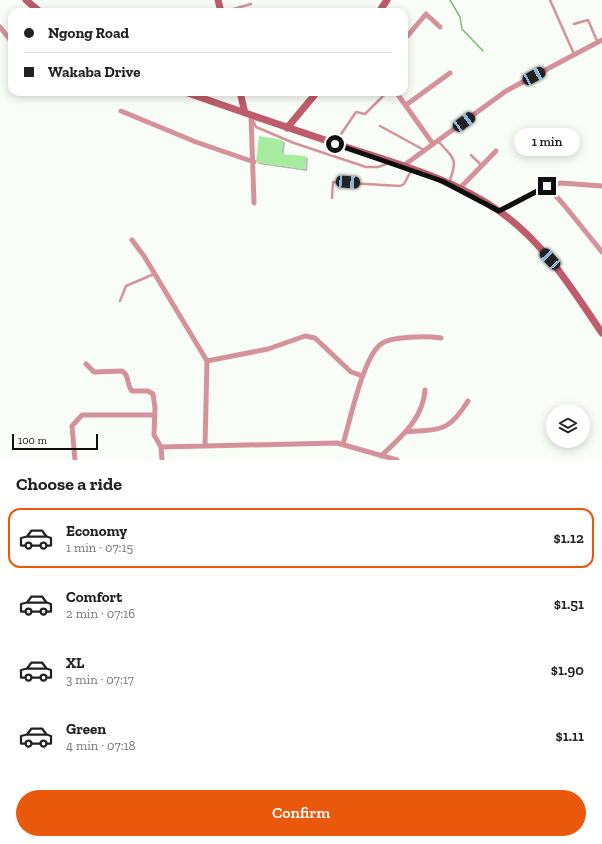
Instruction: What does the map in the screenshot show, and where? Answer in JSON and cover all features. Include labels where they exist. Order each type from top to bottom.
[{"type":"main road","points":[[26,0],[35,8]]},
{"type":"main road","points":[[204,96],[287,128],[412,169],[459,188],[499,211],[522,230],[563,274],[602,333]]},
{"type":"main road","points":[[241,96],[248,114]]},
{"type":"main road","points":[[287,128],[313,96]]},
{"type":"street","points":[[408,35],[426,14],[440,27]]},
{"type":"street","points":[[0,27],[8,37]]},
{"type":"street","points":[[403,166],[506,92],[599,40]]},
{"type":"street","points":[[406,106],[450,73]]},
{"type":"street","points":[[399,96],[435,142]]},
{"type":"street","points":[[121,112],[196,142],[254,162]]},
{"type":"street","points":[[248,114],[254,162],[254,203]]},
{"type":"street","points":[[459,188],[496,151]]},
{"type":"street","points":[[499,211],[547,186],[561,183],[602,186]]},
{"type":"street","points":[[547,186],[602,252]]},
{"type":"street","points":[[132,240],[155,274],[207,361],[205,446]]},
{"type":"street","points":[[207,361],[268,349],[300,337],[309,336],[315,338],[350,372],[363,376]]},
{"type":"street","points":[[343,444],[363,376],[371,355],[381,343],[394,339],[430,337],[441,338]]},
{"type":"street","points":[[86,364],[94,372],[109,372],[118,370],[126,372],[129,388],[132,391],[148,391],[152,394],[155,398],[154,436],[161,447],[162,460]]},
{"type":"street","points":[[381,456],[413,424],[421,410],[425,390]]},
{"type":"street","points":[[405,432],[429,430],[449,425],[457,418],[468,400]]},
{"type":"street","points":[[75,460],[72,426],[82,415],[155,415]]},
{"type":"street","points":[[161,447],[343,444],[397,460]]},
{"type":"lane","points":[[550,0],[574,54]]},
{"type":"lane","points":[[236,8],[251,4]]},
{"type":"lane","points":[[574,24],[588,20],[599,40]]},
{"type":"lane","points":[[335,144],[356,112],[365,114],[383,96]]},
{"type":"lane","points":[[248,114],[256,127],[366,167],[378,167],[391,162]]},
{"type":"lane","points":[[380,126],[424,150]]},
{"type":"lane","points":[[435,142],[455,162],[455,167],[449,184]]},
{"type":"lane","points":[[471,155],[481,166]]},
{"type":"lane","points":[[332,198],[333,182],[400,186],[404,184],[412,169]]},
{"type":"lane","points":[[120,302],[126,286],[155,274]]},
{"type":"building","points":[[259,136],[283,140],[281,157],[282,154],[306,156],[305,169],[256,162]]},
{"type":"waterway","points":[[450,0],[460,17],[462,29],[483,51]]},
{"type":"route","points":[[335,144],[418,171],[466,192],[499,211],[547,186]]}]
